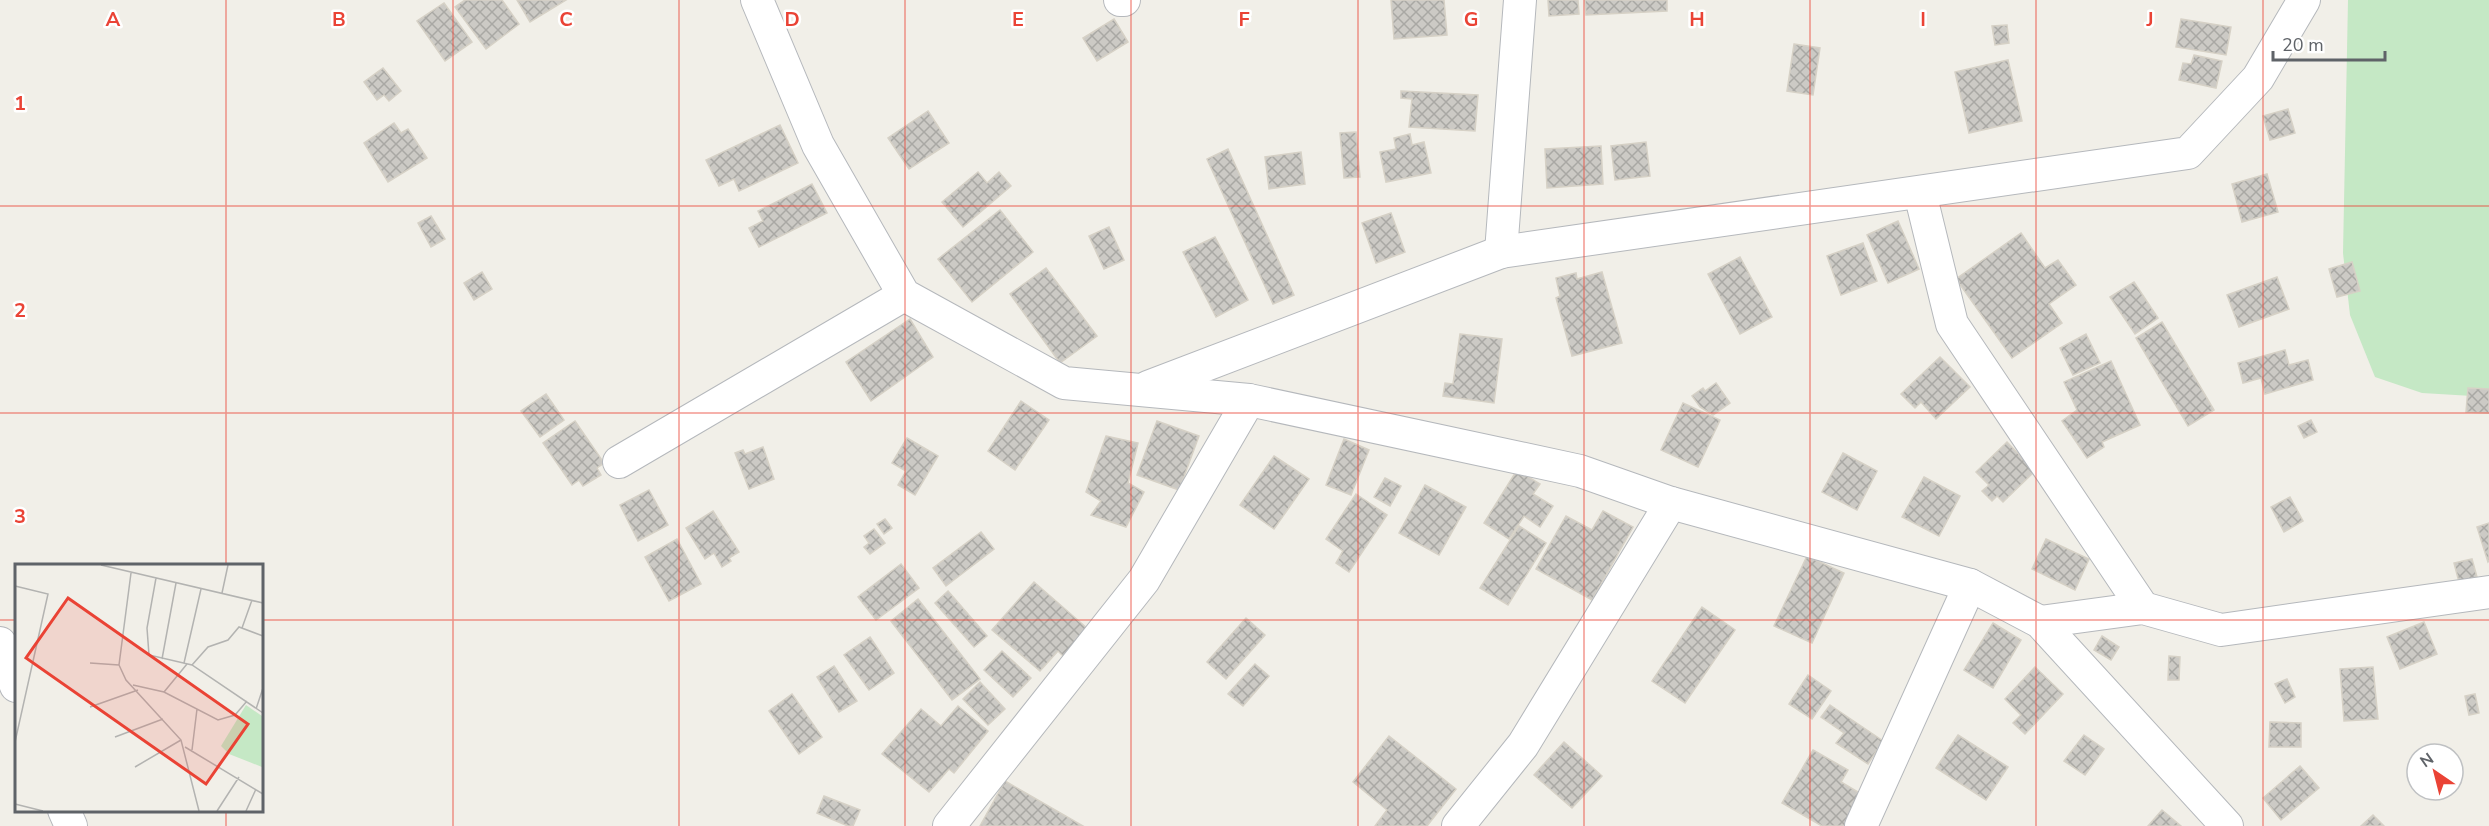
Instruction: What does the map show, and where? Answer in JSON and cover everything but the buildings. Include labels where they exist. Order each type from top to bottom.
[{"type":"street","points":[[757,0],[818,145],[904,295],[1064,383],[1249,400],[1580,471],[1671,503],[1970,585],[2040,622],[2227,826]]},
{"type":"street","points":[[1501,252],[1520,0]]},
{"type":"street","points":[[1141,390],[1501,252],[2188,153],[2258,78],[2304,0]]},
{"type":"street","points":[[1920,193],[1952,324],[2143,608]]},
{"type":"street","points":[[620,462],[904,295]]},
{"type":"street","points":[[950,826],[1144,580],[1249,400]]},
{"type":"street","points":[[1458,826],[1522,745],[1671,503]]},
{"type":"street","points":[[1861,826],[1970,585]]},
{"type":"street","points":[[2040,622],[2143,608],[2221,630],[2489,592]]},
{"type":"street","points":[[0,643],[15,683]]},
{"type":"street","points":[[64,811],[71,826]]},
{"type":"green space","points":[[2348,0],[2489,0],[2489,397],[2422,393],[2375,377],[2350,315],[2343,253]]}]
